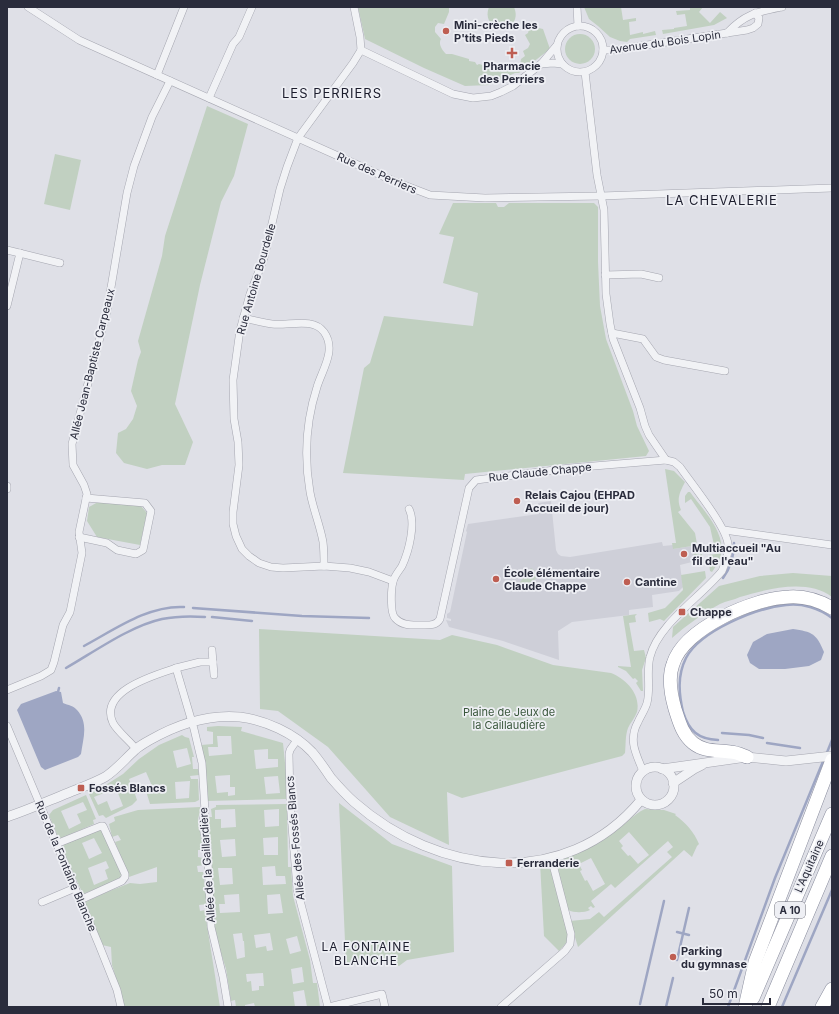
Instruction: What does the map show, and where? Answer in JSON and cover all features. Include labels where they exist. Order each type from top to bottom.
[{"type":"highway","points":[[747,757],[732,752],[714,752],[701,748],[693,744],[686,736],[681,727],[672,700],[671,675],[677,654],[694,635],[704,628],[731,614],[764,601],[776,598],[800,597],[823,602],[832,608]]},
{"type":"highway","points":[[745,1007],[755,962],[832,760]]},
{"type":"highway","name":"L'Aquitaine","points":[[749,1007],[832,814]]},
{"type":"highway","name":"L'Aquitaine","points":[[768,1007],[832,856]]},
{"type":"highway","points":[[822,1007],[832,989]]},
{"type":"street","name":"Rue des Perriers","points":[[28,7],[79,40],[410,188],[430,195],[485,198],[601,196],[832,188]]},
{"type":"street","points":[[157,75],[184,7]]},
{"type":"street","points":[[209,98],[233,44],[239,37],[252,7]]},
{"type":"street","points":[[354,7],[361,50],[453,94],[473,98],[491,96],[513,86],[541,64],[564,33],[571,28],[584,26],[595,31],[603,43],[602,58],[592,69],[585,72],[572,71],[562,64],[558,58],[557,44]]},
{"type":"street","points":[[577,7],[578,26]]},
{"type":"street","name":"Avenue du Bois Lopin","points":[[727,33],[736,23],[751,14],[782,7]]},
{"type":"street","name":"Avenue du Bois Lopin","points":[[603,50],[614,50],[747,30],[758,24],[759,18],[755,13]]},
{"type":"street","name":"Rue Antoine Bourdelle","points":[[361,50],[353,64],[298,138],[280,189],[264,258],[250,294],[243,318],[234,363],[233,380],[234,419],[238,442],[239,466],[233,512],[233,524],[236,536],[242,549],[259,563],[271,567],[283,568],[324,566],[360,570],[393,581]]},
{"type":"street","points":[[541,64],[562,64]]},
{"type":"street","points":[[585,72],[604,210],[607,308],[612,332],[649,435],[666,460],[674,462],[680,467],[724,530],[727,539],[728,552],[722,570],[661,634],[651,653],[649,663],[648,698],[644,711],[635,727],[633,740],[634,752],[643,771]]},
{"type":"street","name":"Allée Jean-Baptiste Carpeaux","points":[[7,690],[41,676],[51,670],[63,625],[70,612],[82,553],[79,537],[86,498],[84,486],[71,458],[72,444],[107,311],[127,192],[134,166],[152,117],[170,81]]},
{"type":"street","points":[[7,250],[60,263]]},
{"type":"street","points":[[7,306],[20,253]]},
{"type":"street","points":[[605,275],[641,274],[659,278]]},
{"type":"street","points":[[243,318],[271,324],[311,324],[319,327],[328,339],[330,347],[329,354],[317,386],[308,426],[306,458],[310,492],[323,542],[324,566]]},
{"type":"street","points":[[612,332],[643,339],[656,357],[664,360],[725,371]]},
{"type":"street","name":"Rue Claude Chappe","points":[[393,581],[392,613],[395,618],[404,624],[432,626],[438,622],[440,619],[469,488],[476,480],[570,468],[666,460]]},
{"type":"street","points":[[79,537],[107,543],[117,550],[136,554],[143,550],[151,510],[146,503],[86,498]]},
{"type":"street","points":[[393,581],[402,565],[411,534],[412,517],[409,509]]},
{"type":"street","points":[[724,530],[832,545]]},
{"type":"street","points":[[212,650],[214,675]]},
{"type":"street","points":[[136,749],[116,727],[113,721],[111,708],[116,697],[133,685],[155,675],[200,662],[213,662]]},
{"type":"street","name":"Allée de la Gaillardière","points":[[176,668],[202,763],[205,811],[203,819],[203,833],[207,841],[211,927],[223,977],[228,1007]]},
{"type":"street","points":[[7,817],[103,778],[126,760],[136,749],[173,727],[207,717],[241,717],[274,727],[297,740],[312,752],[333,780],[354,801],[373,817],[395,831],[418,843],[449,855],[490,863],[530,862],[551,857],[582,846],[595,839],[625,818],[641,800]]},
{"type":"street","name":"Rue de la Fontaine Blanche","points":[[7,726],[99,945],[117,990],[121,1007]]},
{"type":"street","name":"Allée des Fossés Blancs","points":[[297,740],[289,754],[290,801],[297,889],[328,1007]]},
{"type":"street","points":[[662,769],[747,757],[786,760],[814,759],[832,756]]},
{"type":"street","points":[[674,784],[694,769],[705,763]]},
{"type":"street","points":[[655,767],[662,769],[668,772],[671,777],[674,784],[673,790],[671,796],[662,804],[651,805],[641,800],[636,788],[636,782],[643,771],[649,768],[655,767]]},
{"type":"street","points":[[56,844],[102,826],[125,874],[122,882],[80,900]]},
{"type":"street","points":[[501,1007],[559,956],[570,944],[571,934],[551,857]]},
{"type":"street","points":[[42,902],[75,888]]},
{"type":"street","points":[[328,1007],[382,994],[385,1007]]},
{"type":"shaded area","points":[[551,501],[556,550],[561,556],[570,557],[662,542],[663,546],[673,545],[673,549],[692,546],[694,557],[691,558],[692,562],[680,565],[683,587],[679,591],[652,595],[653,607],[629,610],[629,615],[572,622],[558,631],[559,660],[503,641],[449,627],[446,620],[451,621],[451,619],[447,618],[447,614],[450,612],[468,524],[539,514],[538,503]]},
{"type":"green space","points":[[358,7],[449,7],[449,12],[444,24],[438,23],[435,27],[435,32],[441,39],[441,47],[446,54],[452,54],[469,59],[469,61],[475,62],[477,65],[479,64],[486,66],[487,64],[503,69],[504,66],[509,64],[511,67],[517,64],[520,65],[521,59],[525,56],[523,51],[528,48],[530,44],[525,35],[528,33],[530,26],[543,29],[550,49],[519,73],[515,73],[489,85],[465,86],[365,39]]},
{"type":"green space","points":[[489,7],[514,7],[516,16],[513,22],[508,26],[495,26],[490,22],[488,16]]},
{"type":"green space","points":[[584,7],[621,7],[623,20],[636,18],[636,21],[629,22],[630,35],[655,31],[656,35],[630,39],[627,42],[620,41],[610,37],[589,19]]},
{"type":"green space","points":[[690,7],[703,7],[699,12],[710,23],[720,12],[727,18],[714,25],[663,34],[662,30],[687,26],[685,14],[677,15],[676,11],[690,10]]},
{"type":"green space","points":[[580,34],[591,38],[595,49],[591,60],[580,64],[569,60],[565,49],[569,38]]},
{"type":"green space","points":[[207,106],[248,124],[234,176],[221,202],[200,285],[175,404],[193,442],[185,465],[162,465],[147,469],[124,463],[116,453],[118,433],[126,429],[133,419],[137,406],[131,391],[141,352],[138,341],[162,256],[165,236]]},
{"type":"green space","points":[[55,154],[81,160],[70,210],[44,204]]},
{"type":"green space","points":[[453,203],[496,203],[498,207],[504,207],[509,203],[594,203],[598,207],[600,306],[606,339],[633,411],[637,426],[649,451],[646,456],[465,474],[464,480],[343,473],[364,368],[370,363],[384,316],[473,326],[478,293],[443,283],[454,237],[439,234]]},
{"type":"green space","points":[[665,469],[674,471],[685,482],[679,496],[681,510],[678,512],[695,533],[699,555],[702,554],[704,563],[692,565],[691,558],[694,557],[692,546],[673,549],[672,543],[676,543]]},
{"type":"green space","points":[[688,492],[690,492],[707,514],[721,540],[722,549],[720,558],[712,572],[710,571],[709,555],[716,554],[710,527],[691,499],[685,503],[685,496]]},
{"type":"green space","points":[[98,502],[141,506],[147,513],[140,545],[97,537],[87,521],[89,507]]},
{"type":"green space","points":[[531,568],[539,574],[528,588],[520,582]]},
{"type":"green space","points":[[705,571],[706,578],[664,621],[660,619],[649,622],[648,613],[665,608],[683,590],[681,575]]},
{"type":"green space","points":[[793,573],[832,576],[832,597],[822,591],[799,587],[775,588],[751,594],[720,604],[695,620],[672,638],[673,627],[719,586],[760,576]]},
{"type":"green space","points":[[637,614],[635,616],[636,622],[629,623],[634,651],[644,650],[646,658],[642,670],[643,691],[641,691],[636,683],[638,681],[635,678],[633,679],[626,671],[618,667],[631,667],[623,616]]},
{"type":"green space","name":"Plaine de Jeux de la Caillaudière","points":[[259,629],[440,640],[452,635],[497,645],[553,665],[611,673],[622,679],[631,688],[637,699],[637,712],[628,728],[625,753],[622,756],[462,798],[447,792],[449,845],[390,817],[328,747],[278,711],[260,709]]},
{"type":"green space","points":[[207,727],[242,727],[241,731],[283,743],[287,782],[287,799],[207,801],[201,745],[213,744],[213,732],[207,731]],"holes":[[[217,736],[231,736],[232,754],[209,756],[208,747],[218,747]],[[268,749],[268,759],[278,759],[278,767],[256,769],[254,750]],[[230,775],[230,787],[235,787],[235,795],[228,796],[228,792],[217,793],[215,776]],[[278,776],[280,793],[266,794],[264,777]]]},
{"type":"green space","points":[[182,735],[189,738],[194,757],[192,757],[193,769],[198,769],[199,775],[190,776],[191,779],[198,779],[199,800],[195,802],[150,804],[146,791],[135,794],[137,800],[132,805],[106,818],[103,815],[99,816],[89,794],[123,774],[139,759],[159,745]],"holes":[[[187,748],[191,764],[177,768],[173,751]],[[146,772],[152,786],[139,791],[134,791],[129,779]],[[190,781],[189,798],[176,799],[175,782]],[[116,788],[123,806],[111,811],[107,801],[98,805],[94,797]]]},
{"type":"green space","points":[[86,795],[96,819],[93,820],[94,824],[62,838],[58,837],[49,815],[53,810]],"holes":[[[83,802],[87,810],[77,814],[81,823],[69,829],[61,811]]]},
{"type":"green space","points":[[339,803],[392,844],[452,866],[454,952],[407,960],[399,966],[387,962],[346,965]]},
{"type":"green space","points":[[287,804],[288,867],[291,867],[293,896],[310,960],[313,983],[317,983],[320,1007],[307,1007],[304,990],[293,992],[295,1007],[255,1007],[254,1003],[245,1005],[245,1007],[236,1007],[235,1000],[231,1001],[226,969],[216,937],[213,919],[206,832],[206,817],[212,817],[211,809],[216,807],[216,805]],"holes":[[[235,809],[236,827],[221,828],[221,819],[215,819],[215,810]],[[279,809],[279,826],[265,827],[264,810]],[[278,837],[278,855],[264,855],[263,838]],[[235,839],[236,856],[222,857],[220,840]],[[275,866],[276,876],[285,876],[286,884],[263,885],[262,867]],[[218,868],[232,868],[233,884],[220,885]],[[239,894],[240,912],[220,913],[219,904],[225,904],[224,895]],[[280,894],[283,913],[268,914],[267,895]],[[242,933],[245,957],[237,959],[233,934]],[[270,933],[273,950],[267,951],[266,946],[256,948],[254,935]],[[297,936],[301,951],[290,954],[286,939]],[[302,967],[304,982],[293,984],[291,969]],[[263,973],[264,986],[259,986],[259,990],[252,991],[251,981],[247,982],[246,974]]]},
{"type":"green space","points":[[200,807],[198,819],[203,850],[198,850],[198,857],[203,858],[204,865],[197,866],[198,872],[203,872],[207,904],[199,905],[200,911],[206,910],[206,919],[220,1007],[125,1007],[112,965],[111,947],[102,945],[85,902],[130,883],[140,884],[157,882],[157,867],[129,877],[115,842],[121,840],[118,835],[112,837],[109,824],[115,821],[114,817],[138,810]]},
{"type":"green space","points":[[645,809],[664,810],[676,814],[675,815],[692,832],[699,844],[692,857],[684,850],[578,947],[570,921],[590,919],[599,912],[604,917],[672,857],[667,852],[673,847],[668,841],[615,888],[611,884],[591,901],[595,907],[593,908],[591,906],[588,908],[590,910],[582,912],[573,912],[568,910],[558,872],[559,862],[576,849],[615,831]],"holes":[[[629,832],[649,855],[638,864],[621,848],[623,846],[619,841]],[[591,858],[605,884],[593,891],[587,880],[585,881],[580,871],[582,870],[579,864]]]},
{"type":"green space","points":[[98,830],[102,831],[121,874],[120,879],[83,894],[62,849],[65,842]],"holes":[[[94,838],[102,853],[89,859],[82,843]],[[106,861],[109,868],[105,870],[108,879],[94,885],[88,868]]]},
{"type":"green space","points":[[540,863],[548,867],[551,871],[568,934],[567,942],[559,951],[544,936]]},
{"type":"water","points":[[793,629],[805,631],[816,637],[824,652],[821,660],[809,666],[785,669],[759,669],[750,663],[747,655],[753,642],[767,634]]},
{"type":"water","points":[[56,691],[61,692],[63,703],[77,710],[81,715],[84,726],[84,737],[81,754],[78,757],[45,770],[41,767],[17,710],[21,704]]},
{"type":"waterway","points":[[723,578],[732,561],[734,543]]},
{"type":"waterway","points":[[718,740],[705,738],[695,733],[685,719],[683,712],[680,692],[680,678],[686,658],[693,648],[703,639],[730,622],[774,607],[786,605],[810,607],[822,611],[832,618]]},
{"type":"waterway","points":[[84,646],[144,614],[171,607],[184,607]]},
{"type":"waterway","points":[[193,608],[302,616],[369,618]]},
{"type":"waterway","points":[[66,668],[125,633],[150,622],[173,617],[205,617]]},
{"type":"waterway","points":[[212,617],[252,621]]},
{"type":"waterway","points":[[58,692],[59,688]]},
{"type":"waterway","points":[[722,733],[749,735],[763,738]]},
{"type":"waterway","points":[[826,755],[832,740]]},
{"type":"waterway","points":[[767,743],[800,748]]},
{"type":"waterway","points":[[728,1007],[775,878],[824,759]]},
{"type":"waterway","points":[[782,1007],[832,890]]},
{"type":"waterway","points":[[640,1004],[664,901]]},
{"type":"waterway","points":[[677,960],[689,908]]},
{"type":"waterway","points":[[677,932],[689,935]]},
{"type":"waterway","points":[[666,1007],[673,978]]},
{"type":"place","name":"Mini-crèche les P'tits Pieds","points":[[446,31]]},
{"type":"place","name":"Pharmacie des Perriers","points":[[512,53]]},
{"type":"place","name":"Relais Cajou (EHPAD Accueil de jour)","points":[[517,501]]},
{"type":"place","name":"Multiaccueil \"Au fil de l'eau\"","points":[[684,554]]},
{"type":"place","name":"École élémentaire Claude Chappe","points":[[496,579]]},
{"type":"place","name":"Cantine","points":[[627,582]]},
{"type":"place","name":"Chappe","points":[[682,612]]},
{"type":"place","name":"Fossés Blancs","points":[[81,788]]},
{"type":"place","name":"Ferranderie","points":[[509,863]]},
{"type":"place","name":"Parking du gymnase","points":[[673,957]]},
{"type":"district","name":"LES PERRIERS","points":[[332,93]]},
{"type":"district","name":"LA CHEVALERIE","points":[[722,200]]},
{"type":"district","name":"LA FONTAINE BLANCHE","points":[[366,953]]}]
